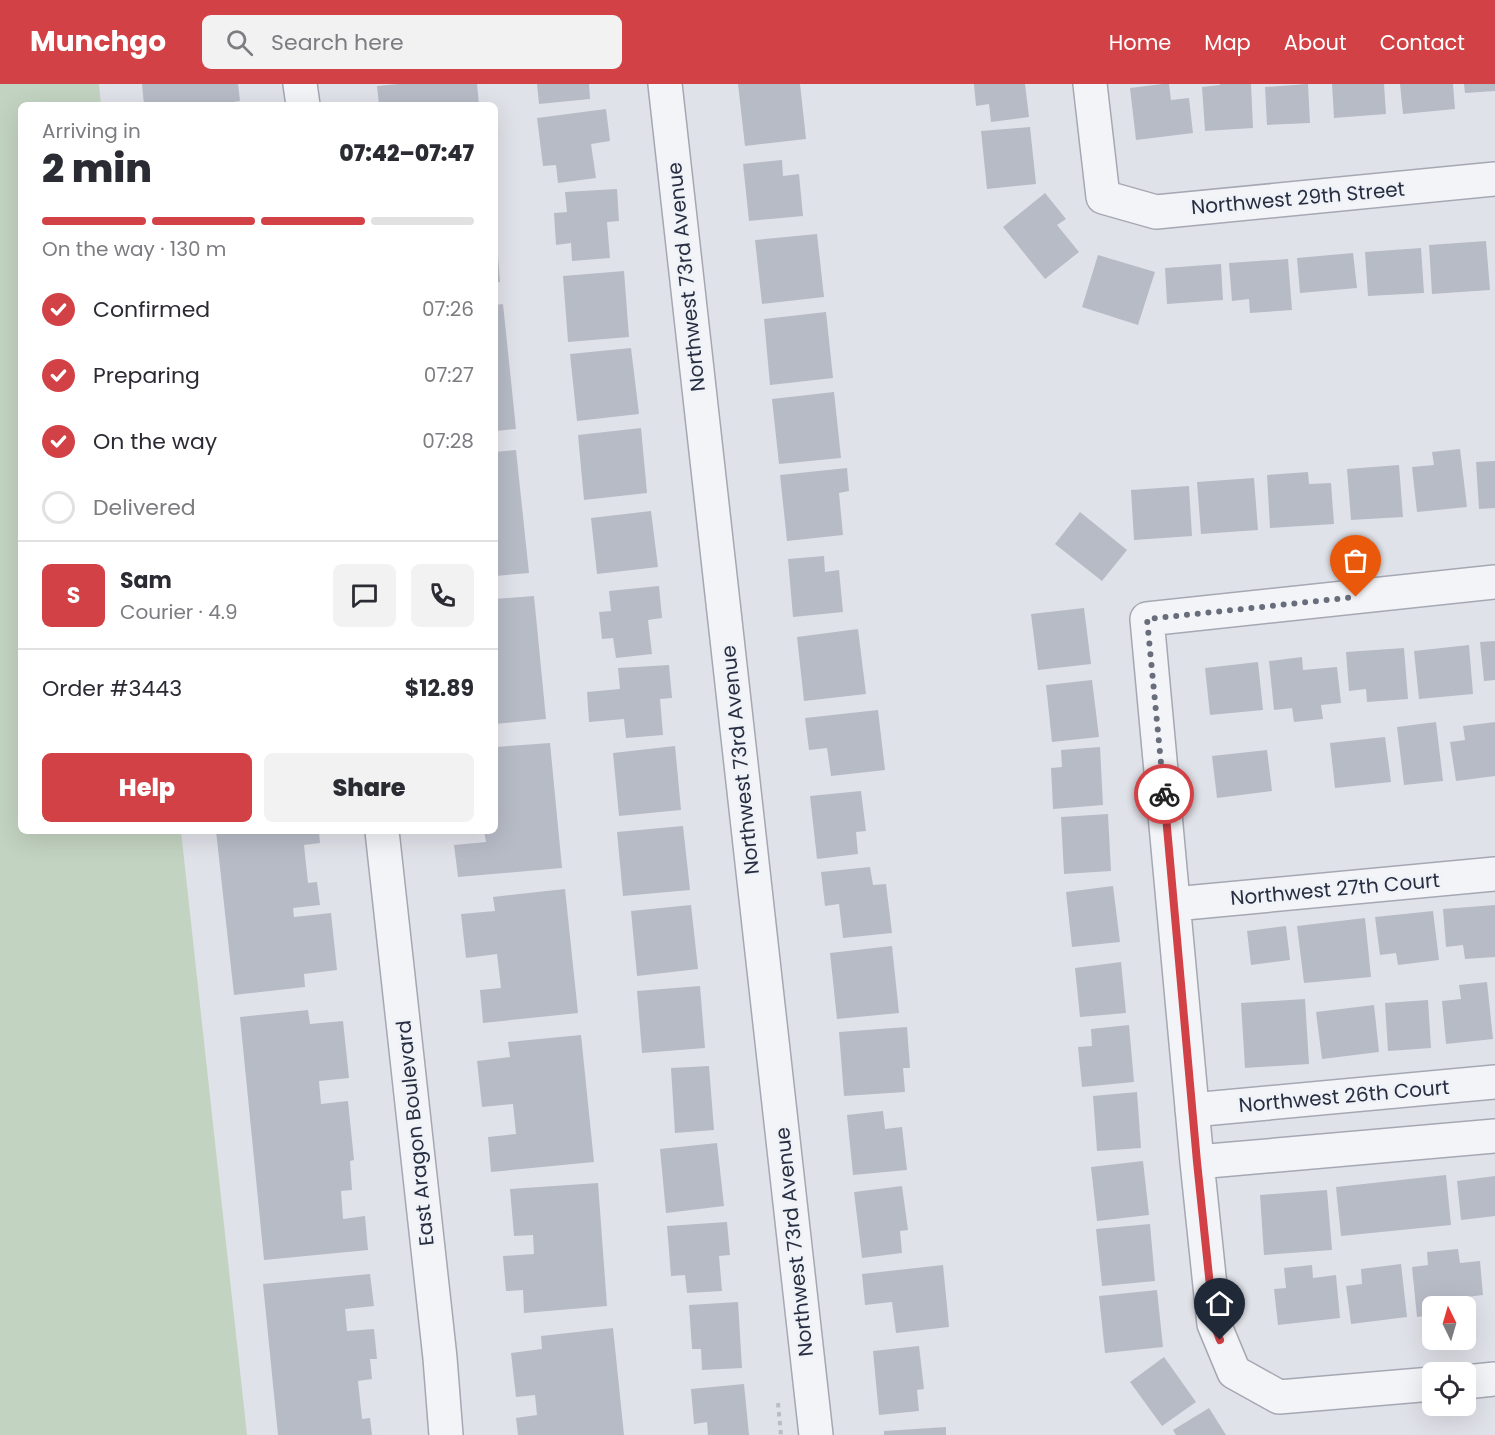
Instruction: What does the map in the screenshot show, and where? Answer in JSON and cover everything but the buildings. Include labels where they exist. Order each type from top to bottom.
[{"type":"street","points":[[300,84],[303,102]]},
{"type":"street","name":"Northwest 73rd Avenue","points":[[665,84],[816,1435]]},
{"type":"street","name":"Northwest 29th Street","points":[[1090,84],[1103,197],[1156,212],[1495,179]]},
{"type":"street","points":[[1422,1385],[1279,1397],[1234,1372],[1214,1324],[1147,619],[1495,582]]},
{"type":"street","name":"East Aragon Boulevard","points":[[382,834],[440,1358],[446,1435]]},
{"type":"street","name":"Northwest 27th Court","points":[[1174,904],[1495,874]]},
{"type":"street","name":"Northwest 26th Court","points":[[1192,1110],[1495,1082]]},
{"type":"street","points":[[1197,1162],[1495,1136]]},
{"type":"street","points":[[1476,1381],[1495,1379]]},
{"type":"green space","points":[[0,84],[99,84],[101,102],[18,102],[18,834],[181,834],[247,1435],[0,1435]]},
{"type":"way so far","points":[[1164,794],[1147,619],[1356,597]]},
{"type":"route","points":[[1164,794],[1197,1162],[1214,1324],[1220,1340]]}]
